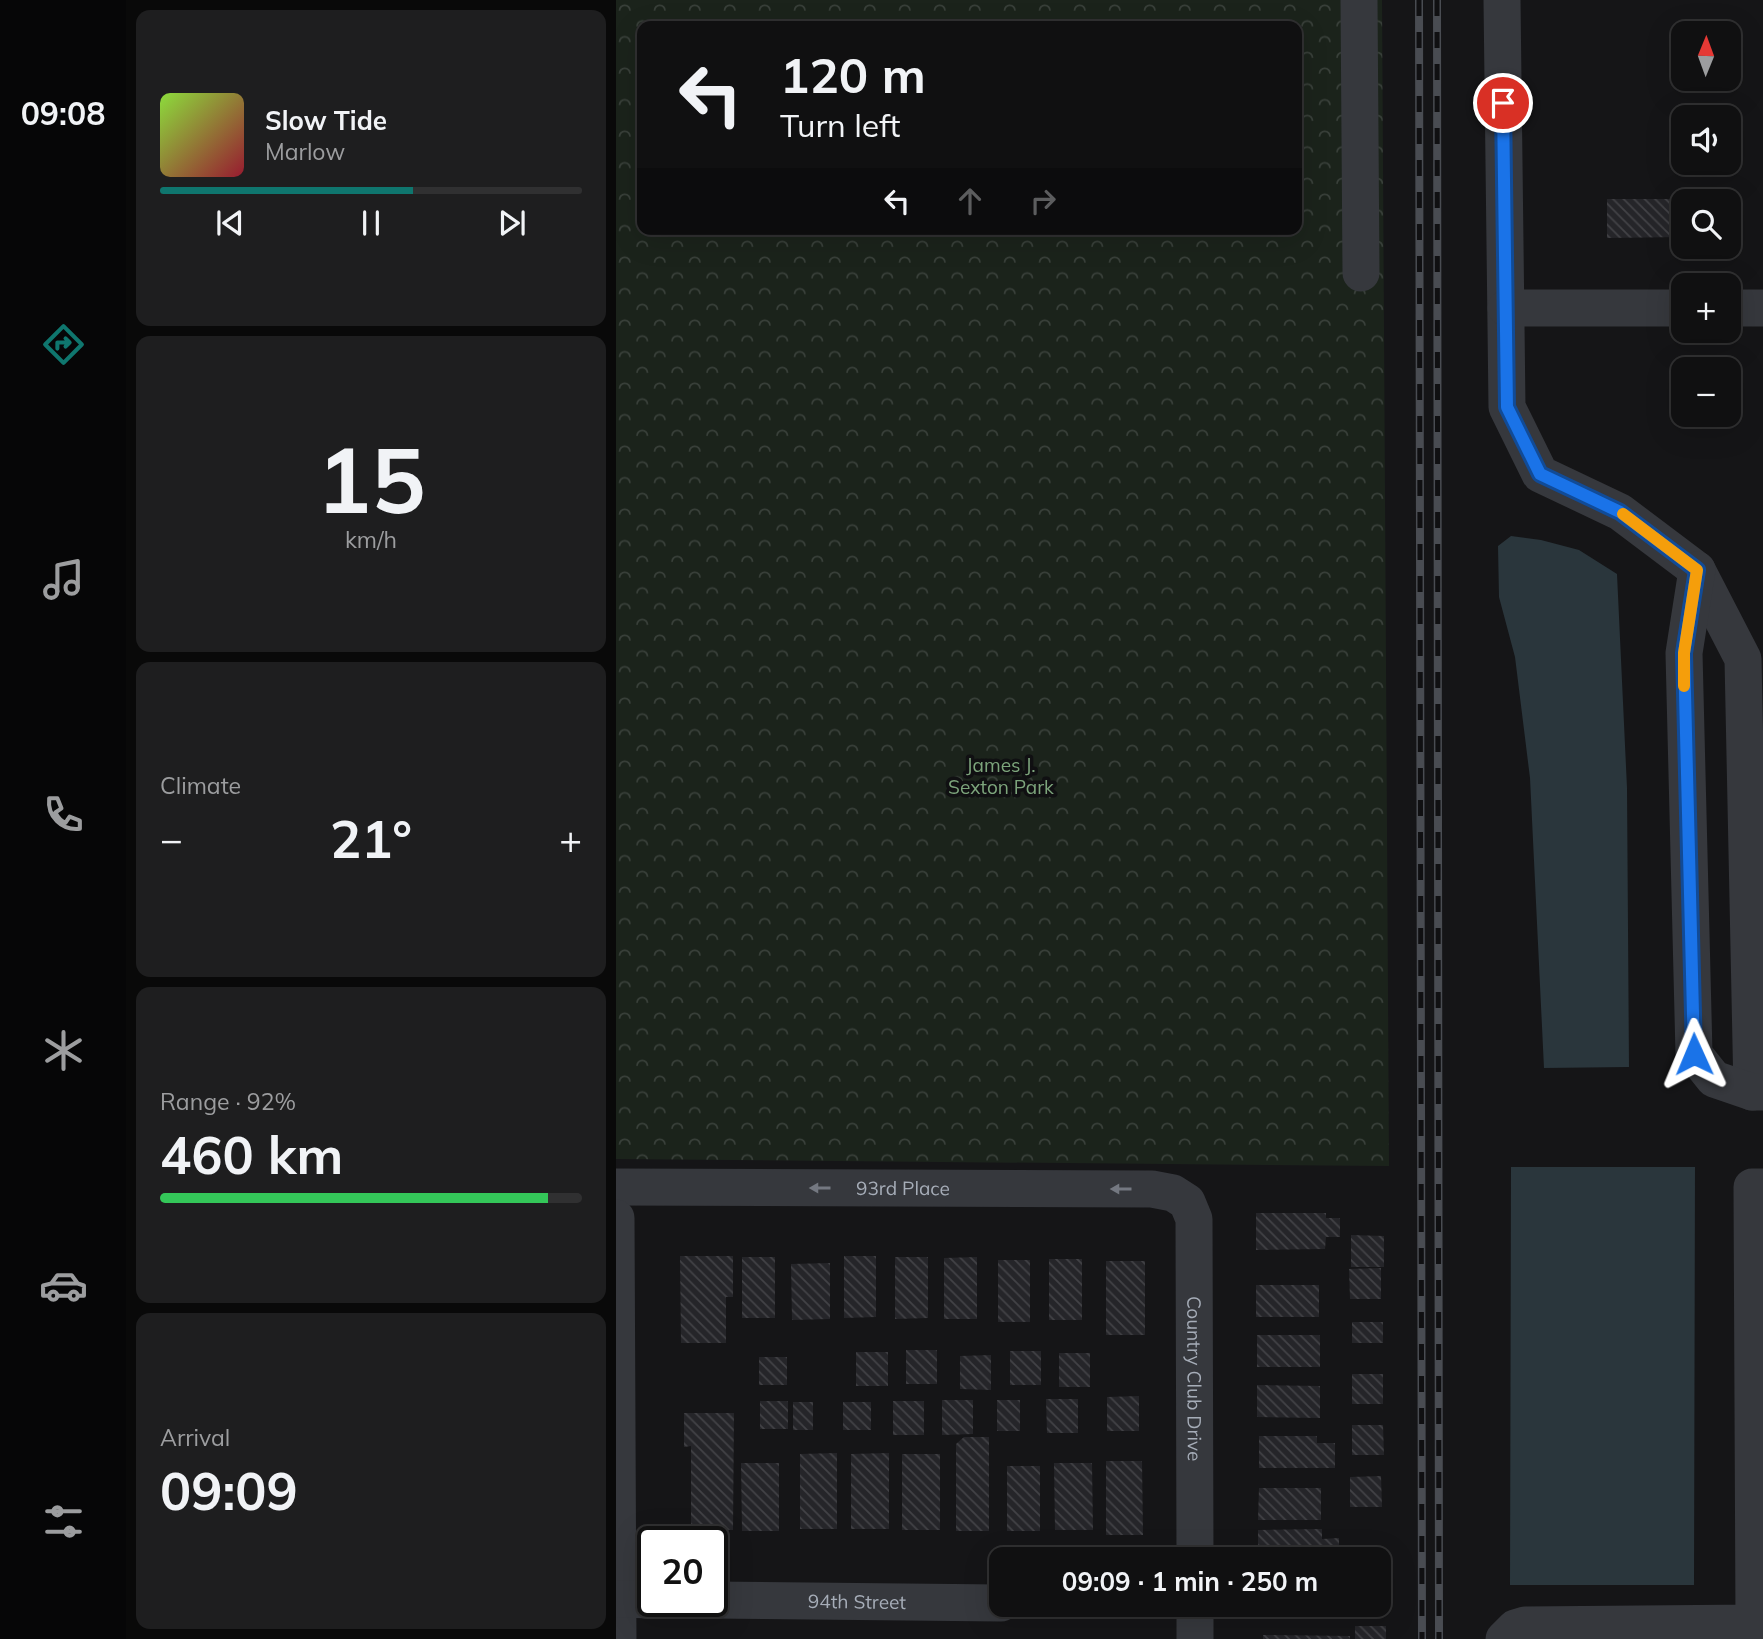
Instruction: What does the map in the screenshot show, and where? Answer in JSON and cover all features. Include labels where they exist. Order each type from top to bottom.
[{"type":"street","points":[[1360,0],[1361,273]]},
{"type":"street","points":[[1502,0],[1507,407],[1540,474],[1620,512],[1697,570],[1744,659],[1757,1092],[1714,1079],[1694,1054],[1684,653],[1697,570]]},
{"type":"street","points":[[1506,308],[1671,308]]},
{"type":"street","points":[[1741,308],[1763,308]]},
{"type":"street","points":[[1504,1639],[1515,1628],[1525,1625],[1754,1623],[1752,1186],[1763,1186]]},
{"type":"street","name":"93rd Place","points":[[616,1187],[1152,1189],[1173,1193],[1186,1202]]},
{"type":"street","name":"Country Club Drive","points":[[1186,1202],[1194,1219],[1195,1547]]},
{"type":"street","points":[[616,1218],[629,1600],[618,1639]]},
{"type":"street","name":"94th Street","points":[[728,1600],[989,1603]]},
{"type":"street","points":[[1195,1617],[1195,1639]]},
{"type":"green space","name":"James J. Sexton Park","points":[[616,0],[1382,0],[1389,1166],[616,1159]]},
{"type":"shaded area","points":[[1511,536],[1541,540],[1579,550],[1617,574],[1627,788],[1629,1067],[1544,1068],[1530,778],[1515,657],[1499,597],[1498,546]]},
{"type":"shaded area","points":[[1511,1167],[1695,1167],[1694,1585],[1510,1585]]},
{"type":"building","points":[[1607,199],[1671,199],[1671,237],[1607,238]]},
{"type":"building","points":[[1256,1213],[1326,1213],[1326,1218],[1340,1218],[1340,1237],[1326,1237],[1325,1249],[1256,1250]]},
{"type":"building","points":[[1351,1235],[1384,1236],[1384,1267],[1351,1267]]},
{"type":"building","points":[[680,1256],[733,1256],[733,1297],[726,1297],[726,1343],[681,1343]]},
{"type":"building","points":[[844,1256],[876,1256],[876,1317],[844,1318]]},
{"type":"building","points":[[742,1257],[775,1257],[775,1318],[742,1318]]},
{"type":"building","points":[[895,1257],[928,1257],[928,1318],[895,1319]]},
{"type":"building","points":[[977,1257],[977,1319],[944,1319],[944,1258]]},
{"type":"building","points":[[1049,1259],[1082,1259],[1082,1320],[1049,1320]]},
{"type":"building","points":[[998,1260],[1030,1260],[1030,1322],[998,1322]]},
{"type":"building","points":[[1106,1261],[1145,1261],[1145,1335],[1106,1335]]},
{"type":"building","points":[[830,1263],[830,1319],[792,1320],[791,1264]]},
{"type":"building","points":[[1381,1268],[1381,1299],[1350,1299],[1349,1269]]},
{"type":"building","points":[[1256,1285],[1319,1285],[1319,1317],[1256,1317]]},
{"type":"building","points":[[1352,1322],[1383,1322],[1383,1343],[1352,1343]]},
{"type":"building","points":[[1257,1335],[1320,1335],[1320,1367],[1257,1367]]},
{"type":"building","points":[[906,1350],[937,1350],[937,1384],[906,1384]]},
{"type":"building","points":[[1010,1351],[1041,1351],[1041,1385],[1010,1385]]},
{"type":"building","points":[[856,1352],[888,1352],[888,1386],[856,1386]]},
{"type":"building","points":[[1059,1353],[1090,1353],[1090,1387],[1059,1387]]},
{"type":"building","points":[[991,1355],[991,1390],[960,1389],[960,1356]]},
{"type":"building","points":[[759,1357],[787,1357],[787,1385],[759,1385]]},
{"type":"building","points":[[1352,1374],[1383,1374],[1383,1404],[1352,1404]]},
{"type":"building","points":[[1257,1385],[1320,1386],[1320,1418],[1257,1417]]},
{"type":"building","points":[[1139,1396],[1139,1431],[1107,1431],[1107,1397]]},
{"type":"building","points":[[1046,1399],[1078,1399],[1078,1433],[1047,1433]]},
{"type":"building","points":[[942,1400],[973,1400],[973,1434],[942,1435]]},
{"type":"building","points":[[997,1400],[1020,1400],[1020,1431],[997,1431]]},
{"type":"building","points":[[760,1401],[788,1401],[788,1429],[760,1429]]},
{"type":"building","points":[[893,1401],[924,1401],[924,1435],[893,1435]]},
{"type":"building","points":[[793,1402],[813,1402],[813,1430],[793,1430]]},
{"type":"building","points":[[843,1402],[871,1402],[871,1430],[843,1430]]},
{"type":"building","points":[[684,1413],[734,1413],[733,1530],[728,1530],[728,1526],[691,1526],[691,1446],[684,1447]]},
{"type":"building","points":[[1352,1425],[1383,1425],[1384,1455],[1352,1455]]},
{"type":"building","points":[[1259,1436],[1317,1436],[1317,1443],[1335,1443],[1335,1468],[1259,1468]]},
{"type":"building","points":[[964,1437],[989,1437],[989,1531],[956,1531],[956,1444]]},
{"type":"building","points":[[837,1453],[837,1529],[800,1529],[800,1454]]},
{"type":"building","points":[[889,1453],[889,1529],[851,1529],[851,1454]]},
{"type":"building","points":[[902,1454],[940,1454],[940,1530],[902,1530]]},
{"type":"building","points":[[1106,1461],[1142,1461],[1143,1535],[1106,1535]]},
{"type":"building","points":[[741,1463],[779,1463],[779,1531],[742,1531]]},
{"type":"building","points":[[1054,1463],[1092,1463],[1093,1530],[1055,1530]]},
{"type":"building","points":[[1007,1466],[1040,1466],[1040,1531],[1007,1531]]},
{"type":"building","points":[[1381,1476],[1382,1507],[1350,1507],[1350,1477]]},
{"type":"building","points":[[1259,1488],[1321,1488],[1321,1520],[1258,1520]]},
{"type":"building","points":[[1322,1529],[1322,1539],[1339,1538],[1339,1547],[1258,1547],[1258,1530]]},
{"type":"building","points":[[1355,1626],[1386,1626],[1386,1639],[1355,1639]]},
{"type":"building","points":[[1263,1635],[1350,1636],[1350,1639],[1263,1639]]},
{"type":"railway","points":[[1419,0],[1422,1639]]},
{"type":"railway","points":[[1437,0],[1439,1639]]},
{"type":"slow traffic","points":[[1623,514],[1697,570],[1684,653],[1684,686]]},
{"type":"route","points":[[1503,103],[1507,407],[1540,474],[1620,512],[1697,570],[1684,653],[1694,1054]]}]
